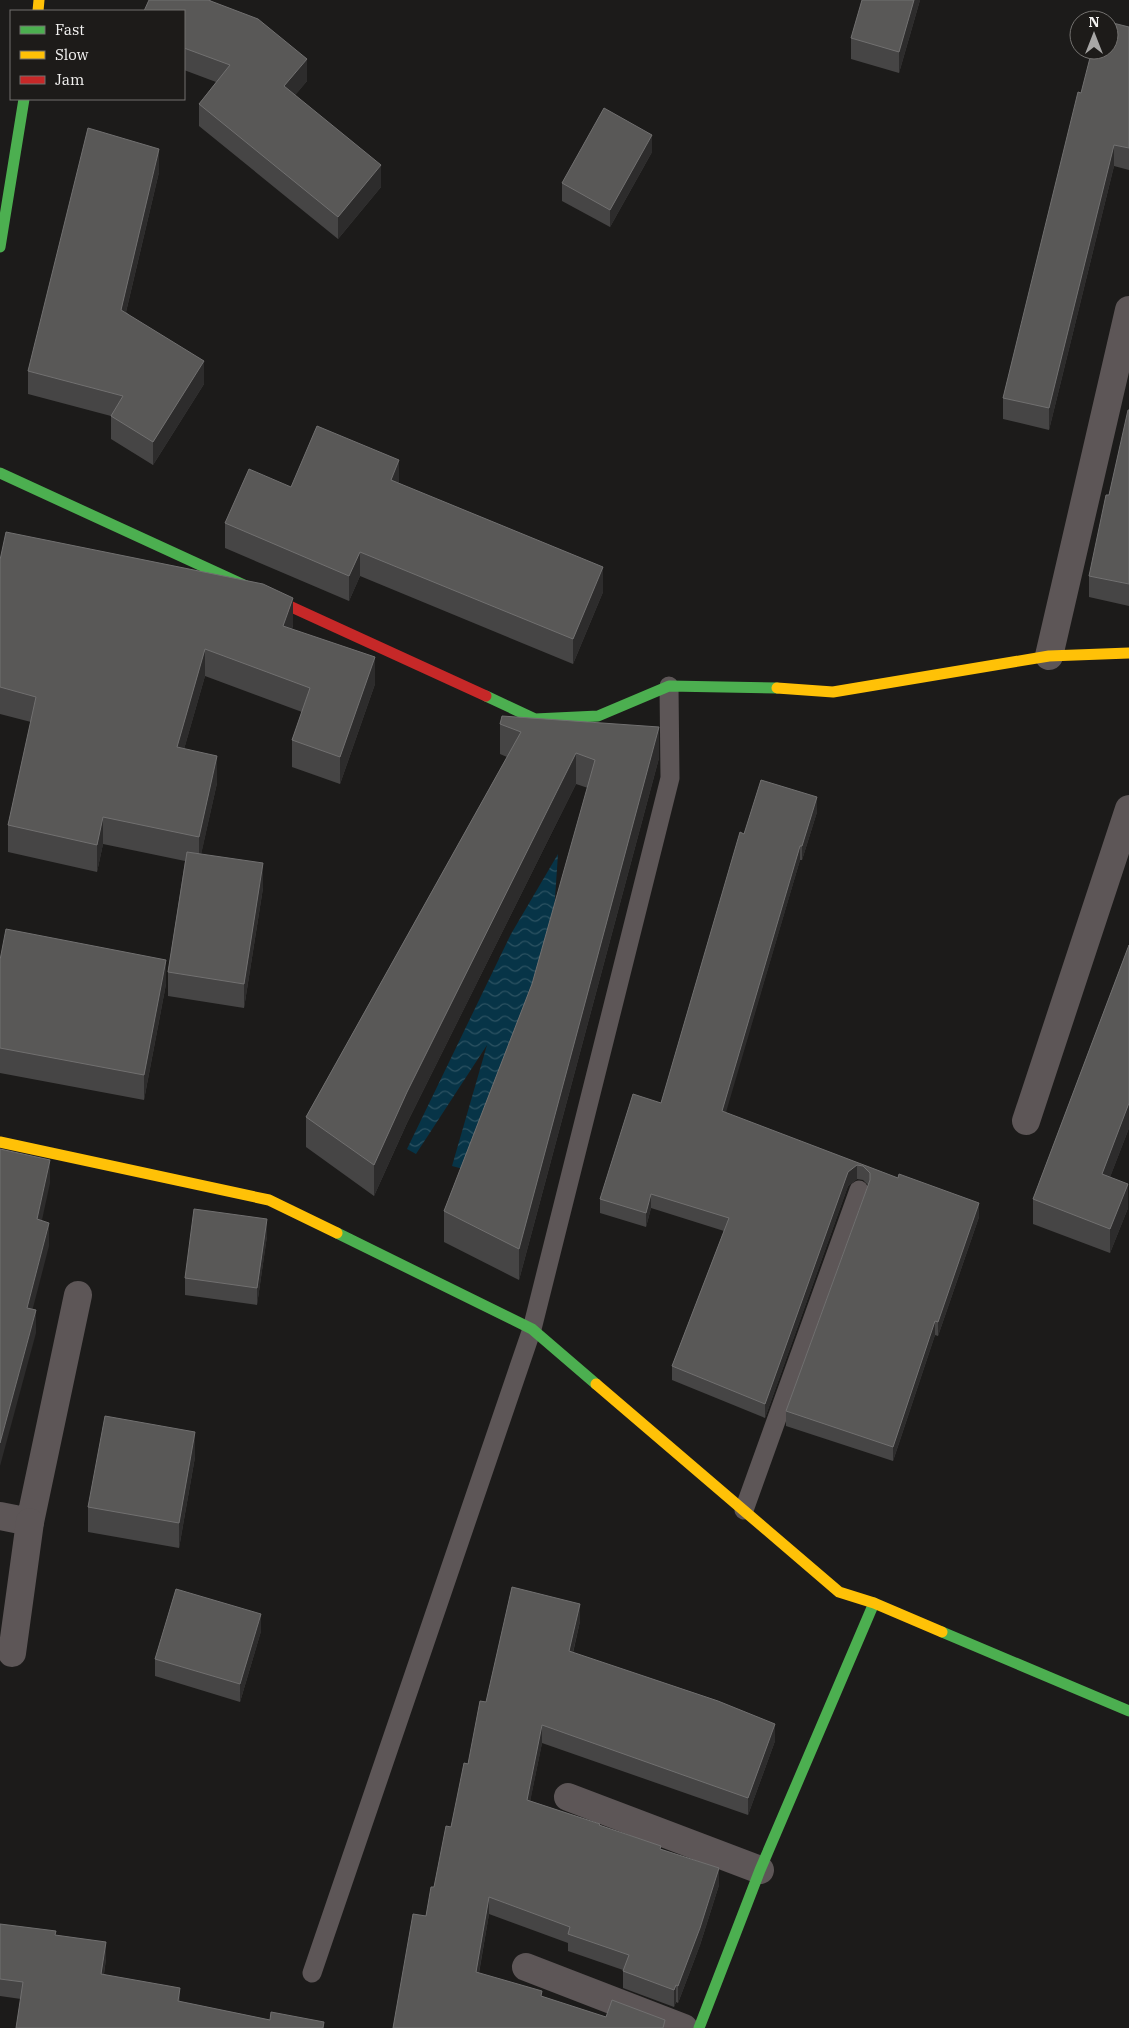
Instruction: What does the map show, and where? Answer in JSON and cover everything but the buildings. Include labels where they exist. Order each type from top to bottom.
[{"type":"street","points":[[0,247],[24,100]]},
{"type":"street","points":[[1050,656],[1129,310]]},
{"type":"street","points":[[0,473],[535,719],[598,716],[669,686],[753,686],[833,692],[1050,656],[1129,653]]},
{"type":"street","points":[[1026,1121],[1129,809]]},
{"type":"street","points":[[0,1142],[269,1200],[532,1329],[839,1592],[874,1603],[1129,1711]]},
{"type":"street","points":[[12,1654],[30,1522],[78,1295]]},
{"type":"street","points":[[0,1516],[30,1522]]},
{"type":"street","points":[[699,2028],[760,1870],[874,1603]]},
{"type":"street","points":[[568,1797],[760,1870]]},
{"type":"street","points":[[526,1967],[684,2028]]},
{"type":"lane","points":[[312,1973],[532,1329],[670,778],[669,686]]},
{"type":"lane","points":[[744,1510],[859,1190]]},
{"type":"water","points":[[558,854],[554,913],[532,989],[467,1170],[452,1166],[487,1045],[416,1154],[407,1149],[511,934]]},
{"type":"traffic: fast","points":[[0,247],[24,100]]},
{"type":"traffic: fast","points":[[0,473],[285,604]]},
{"type":"traffic: fast","points":[[486,696],[535,719],[598,716],[669,686],[777,688]]},
{"type":"traffic: fast","points":[[337,1233],[532,1329],[596,1384]]},
{"type":"traffic: fast","points":[[699,2028],[760,1870],[874,1603]]},
{"type":"traffic: fast","points":[[942,1632],[1129,1711]]},
{"type":"traffic: slow","points":[[38,10],[39,0]]},
{"type":"traffic: slow","points":[[777,688],[833,692],[1049,656],[1129,653]]},
{"type":"traffic: slow","points":[[0,1142],[269,1200],[337,1233]]},
{"type":"traffic: slow","points":[[596,1384],[839,1592],[874,1603],[942,1632]]},
{"type":"traffic: jam","points":[[285,604],[486,696]]}]
